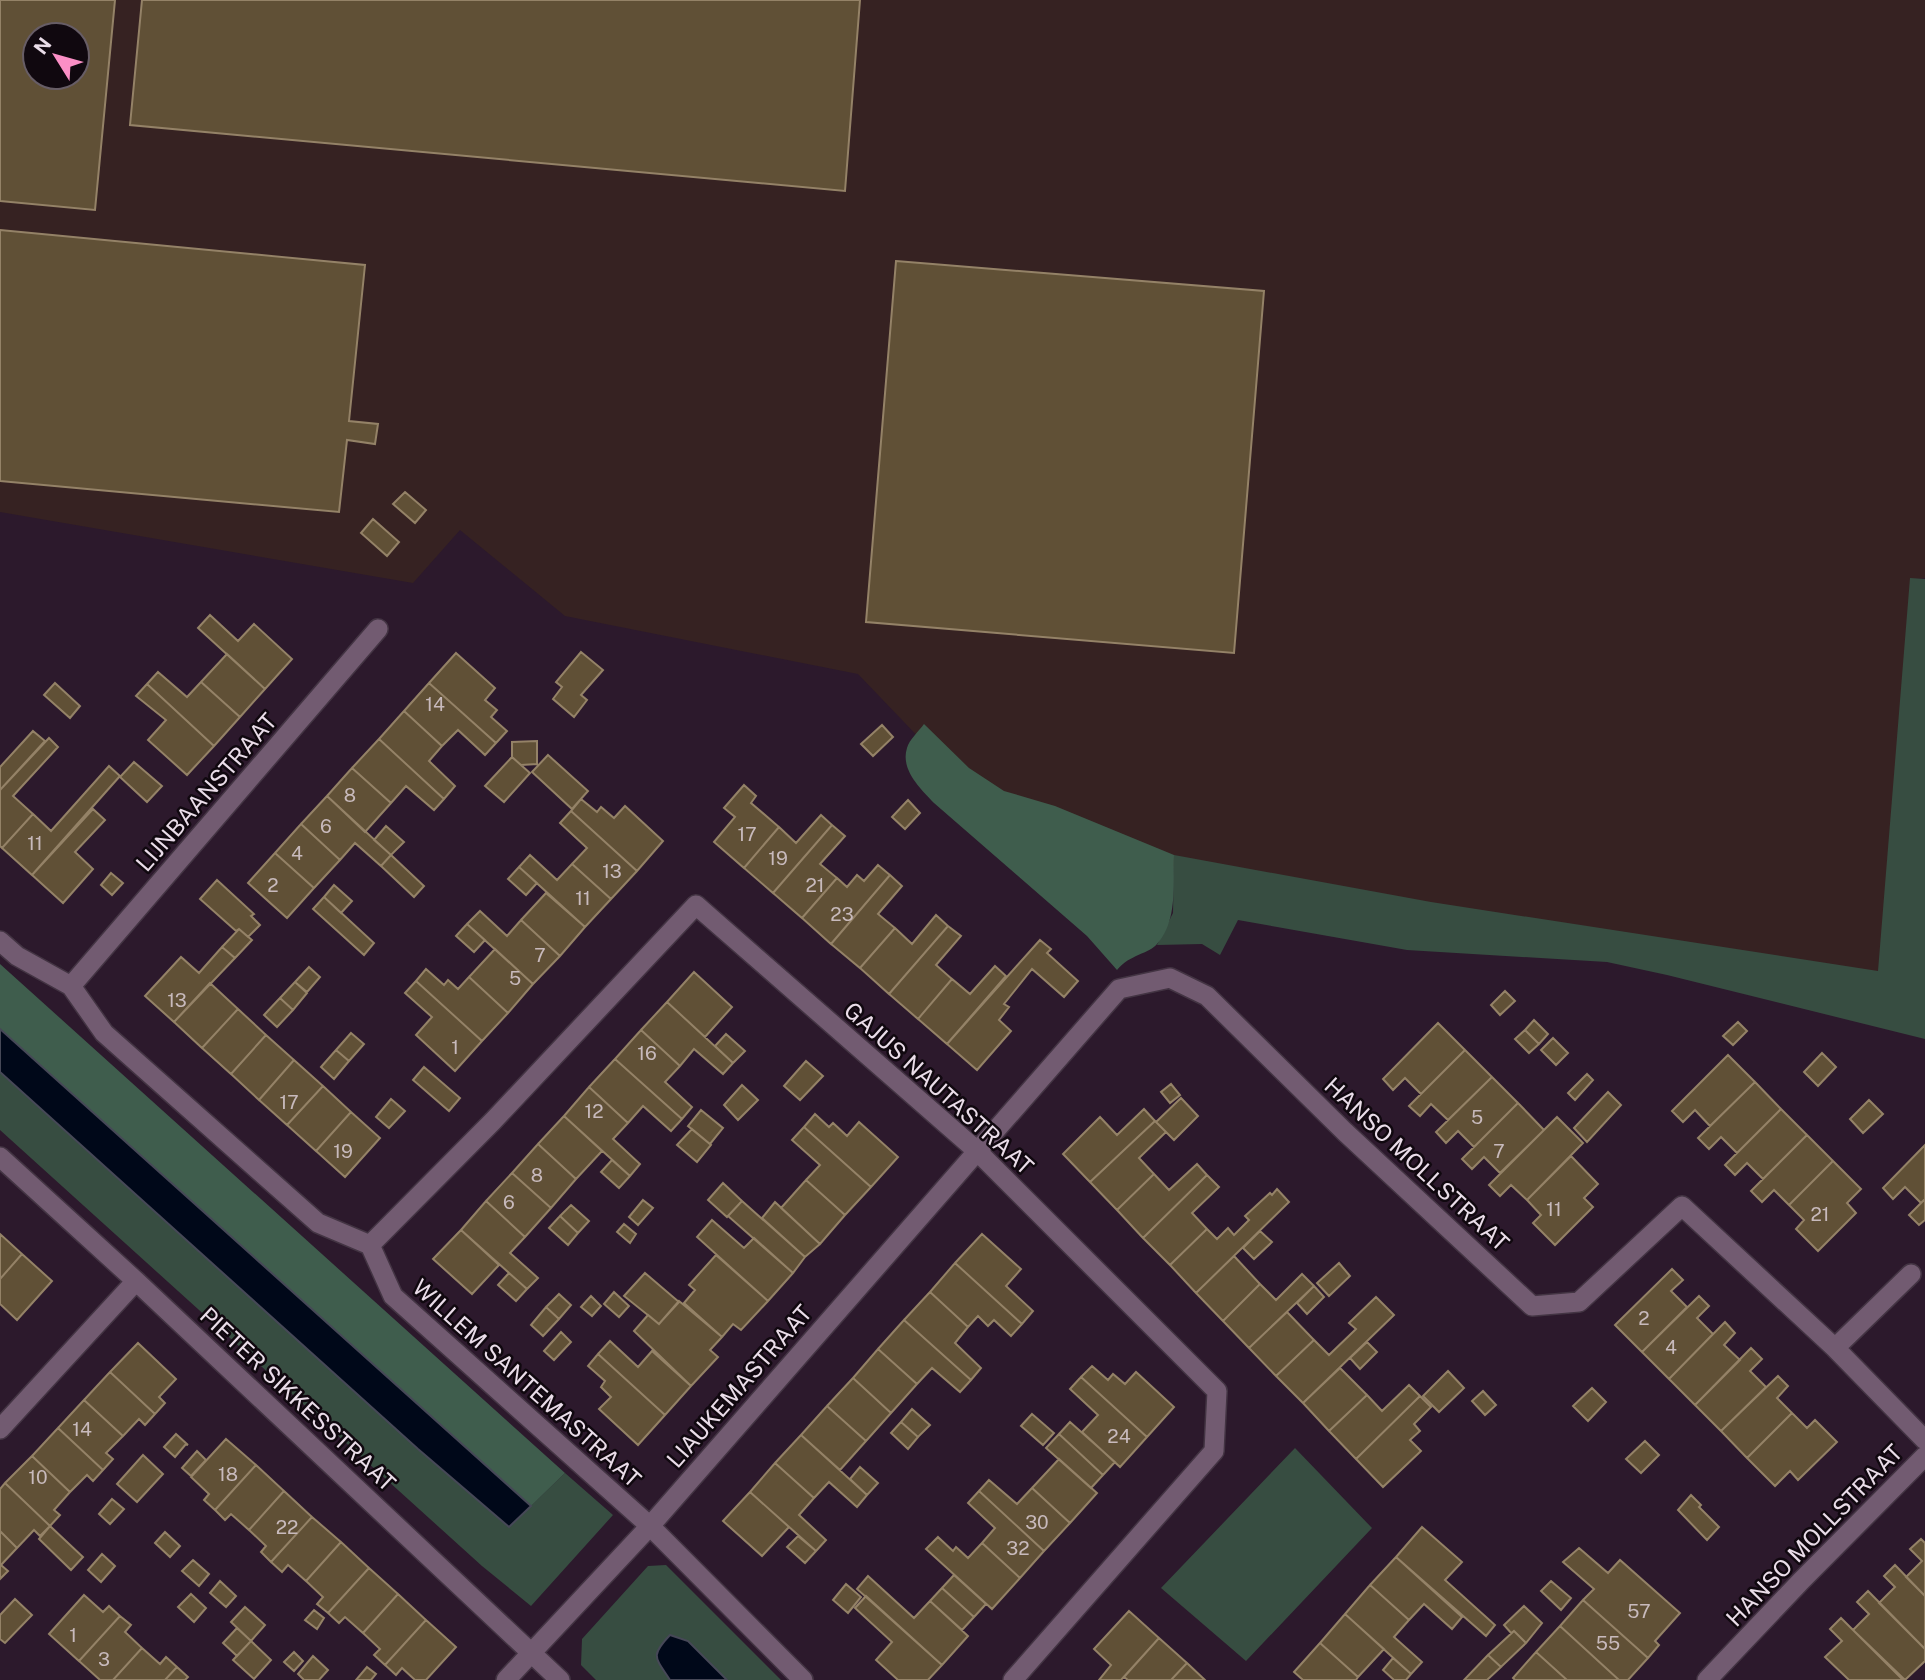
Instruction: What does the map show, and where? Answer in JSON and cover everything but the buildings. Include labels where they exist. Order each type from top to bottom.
[{"type":"street","name":"LIJNBAANSTRAAT","points":[[71,986],[378,629]]},
{"type":"street","name":"GAJUS NAUTASTRAAT","points":[[370,1245],[493,1121],[696,905],[976,1150],[1217,1391],[1214,1451],[1013,1680]]},
{"type":"street","points":[[0,941],[17,956],[71,986],[104,1033],[317,1223],[370,1245]]},
{"type":"street","name":"HANSO MOLLSTRAAT","points":[[976,1150],[1119,989],[1170,978],[1207,996],[1345,1132],[1532,1306],[1579,1301],[1682,1206],[1835,1348],[1925,1440]]},
{"type":"street","name":"LIAUKEMASTRAAT","points":[[506,1680],[650,1526],[976,1150]]},
{"type":"street","name":"PIETER SIKKESSTRAAT","points":[[0,1157],[561,1680]]},
{"type":"street","name":"WILLEM SANTEMASTRAAT","points":[[370,1245],[393,1296],[650,1526],[803,1680]]},
{"type":"street","points":[[1835,1348],[1911,1274]]},
{"type":"street","points":[[0,1429],[136,1281]]},
{"type":"street","name":"HANSO MOLLSTRAAT","points":[[1707,1680],[1925,1456]]},
{"type":"shaded area","points":[[0,0],[1925,0],[1925,578],[1914,579],[1881,987],[1204,882],[949,769],[858,674],[565,616],[460,530],[413,583],[0,512]]},
{"type":"green space","points":[[1910,578],[1925,579],[1925,1039],[1607,962],[1407,950],[1238,920],[1220,955],[1202,944],[1157,945],[1173,913],[1174,855],[1431,902],[1878,971]]},
{"type":"green space","points":[[924,724],[969,768],[1004,791],[1055,806],[1174,855],[1171,913],[1164,935],[1157,944],[1117,970],[1087,936],[934,803],[923,792],[906,764],[908,745]]},
{"type":"green space","points":[[0,964],[565,1473],[531,1506],[0,1029]]},
{"type":"green space","points":[[0,1072],[418,1449],[509,1527],[565,1473],[613,1515],[531,1606],[482,1566],[0,1130]]},
{"type":"green space","points":[[1295,1448],[1372,1528],[1246,1661],[1161,1588]]},
{"type":"green space","points":[[666,1565],[781,1680],[727,1680],[688,1641],[670,1635],[659,1648],[657,1657],[670,1680],[596,1680],[581,1665],[582,1639],[648,1566]]},
{"type":"water","points":[[0,1029],[531,1506],[509,1527],[418,1449],[0,1072]]},
{"type":"water","points":[[670,1635],[688,1641],[727,1680],[670,1680],[658,1661],[657,1652]]}]
